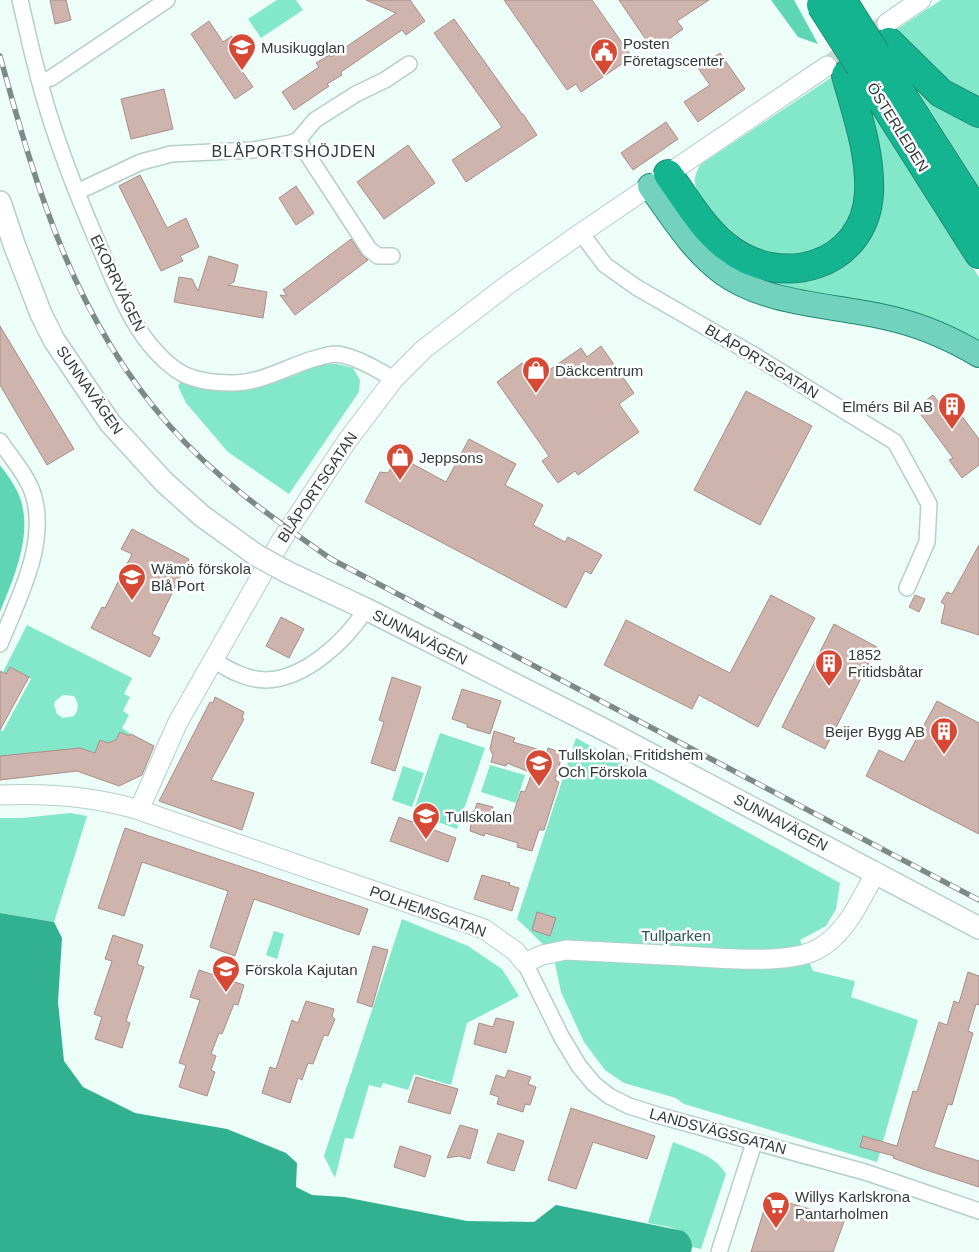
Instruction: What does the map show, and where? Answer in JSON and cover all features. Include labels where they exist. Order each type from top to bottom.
[{"type":"highway","points":[[659,180],[728,248],[749,260],[770,268],[790,270],[810,267],[829,260],[848,245],[863,223],[869,194],[868,167],[863,138],[864,54],[851,0]]},
{"type":"highway","name":"ÖSTERLEDEN","points":[[828,6],[979,215]]},
{"type":"highway","points":[[864,54],[979,113]]},
{"type":"highway","name":"ÖSTERLEDEN","points":[[864,54],[979,254]]},
{"type":"main road","points":[[659,180],[692,243],[709,262],[724,274],[767,294],[789,300],[882,316],[908,323],[935,332],[979,355]]},
{"type":"main road","name":"SUNNAVÄGEN","points":[[0,202],[41,314],[54,340],[110,423],[164,482],[202,516],[256,555],[287,572],[601,728],[979,928]]},
{"type":"street","name":"EKORRVÄGEN","points":[[20,0],[40,82],[62,154],[86,218],[114,282],[132,317],[145,339],[156,352],[179,371],[203,380],[235,383],[266,377],[330,354],[342,354],[374,367],[394,379]]},
{"type":"street","points":[[40,82],[51,78],[167,0]]},
{"type":"street","name":"BLÅPORTSGATAN","points":[[139,810],[164,751],[213,660],[291,525],[348,441],[394,379],[424,349],[459,321],[581,233],[659,180],[864,54],[920,0]]},
{"type":"street","points":[[77,192],[141,162],[171,154],[253,150],[292,143],[298,140],[315,120],[409,64]]},
{"type":"street","points":[[298,140],[369,249],[378,256],[392,256]]},
{"type":"street","name":"BLÅPORTSGATAN","points":[[581,233],[605,265],[636,287],[752,354],[896,442],[929,504],[927,542],[906,588]]},
{"type":"street","points":[[0,441],[27,480],[34,497],[36,519],[35,543],[30,567],[0,644]]},
{"type":"street","points":[[213,660],[228,669],[248,677],[266,680],[284,677],[304,670],[330,650],[356,625],[366,610]]},
{"type":"street","name":"POLHEMSGATAN","points":[[0,795],[74,796],[104,800],[139,810],[484,929],[515,950],[525,963]]},
{"type":"street","points":[[525,963],[542,955],[566,950],[730,958],[797,957],[817,950],[841,930],[876,872]]},
{"type":"street","name":"LANDSVÄGSGATAN","points":[[525,963],[561,1036],[579,1066],[594,1084],[609,1096],[628,1106],[754,1143],[866,1172],[979,1211]]},
{"type":"street","points":[[719,1252],[754,1143]]},
{"type":"green space","points":[[277,0],[296,0],[303,10],[261,38],[248,19]]},
{"type":"green space","points":[[941,0],[979,0],[979,102],[954,88],[911,51],[896,30]]},
{"type":"green space","points":[[832,77],[843,107],[858,166],[855,211],[841,235],[802,258],[765,253],[732,231],[703,202],[695,183],[697,172],[700,165]]},
{"type":"green space","points":[[916,88],[943,110],[979,126],[979,187]]},
{"type":"green space","points":[[866,99],[979,277],[979,345],[745,279],[696,227],[808,279],[829,274],[848,262],[863,244]]},
{"type":"green space","points":[[337,364],[353,368],[360,380],[359,392],[289,494],[228,452],[186,403],[178,386],[181,381],[211,389],[237,390],[278,381],[317,366]]},
{"type":"green space","points":[[27,625],[132,678],[124,694],[130,697],[123,711],[129,715],[122,728],[131,734],[129,736],[120,732],[116,740],[108,743],[100,740],[95,753],[80,748],[0,756],[0,730],[3,731],[31,679],[10,667],[6,674],[3,672]],"holes":[[[63,695],[74,696],[78,706],[74,716],[63,718],[57,714],[54,705],[55,701]]]},
{"type":"green space","points":[[440,733],[485,748],[457,829],[413,813]]},
{"type":"green space","name":"Tullparken","points":[[576,738],[840,883],[836,909],[826,926],[800,940],[813,971],[855,981],[851,997],[918,1020],[877,1162],[684,1104],[676,1098],[624,1083],[605,1070],[584,1042],[561,992],[553,954],[517,919]]},
{"type":"green space","points":[[490,765],[525,775],[516,803],[481,792]]},
{"type":"green space","points":[[403,766],[424,773],[412,807],[392,800]]},
{"type":"green space","points":[[70,813],[87,816],[54,922],[0,913],[0,818],[22,818]]},
{"type":"green space","points":[[402,919],[468,946],[502,969],[519,996],[467,1023],[451,1085],[414,1074],[408,1090],[383,1083],[381,1088],[369,1085],[353,1139],[345,1138],[335,1178],[324,1156]]},
{"type":"green space","points":[[274,931],[284,934],[277,959],[266,955]]},
{"type":"green space","points":[[673,1142],[716,1162],[726,1174],[701,1249],[692,1247],[686,1235],[675,1229],[648,1223]]},
{"type":"shaded area","points":[[771,0],[794,0],[818,44],[798,37]]},
{"type":"shaded area","points":[[0,465],[19,495],[24,524],[23,539],[16,570],[0,612]]},
{"type":"shaded area","points":[[0,913],[54,922],[62,938],[58,1002],[64,1061],[83,1087],[135,1113],[227,1129],[286,1153],[297,1163],[296,1187],[312,1195],[344,1197],[467,1221],[534,1222],[556,1205],[683,1231],[691,1240],[691,1252],[0,1252]]},
{"type":"building","points":[[50,0],[66,0],[71,20],[55,24]]},
{"type":"building","points":[[366,0],[410,0],[425,21],[406,35],[402,30],[341,72],[342,75],[327,84],[329,86],[294,110],[282,92],[319,67],[316,63],[329,55],[331,57],[396,13]]},
{"type":"building","points":[[504,0],[592,0],[632,57],[581,92],[576,84],[567,90]]},
{"type":"building","points":[[619,0],[709,0],[677,21],[683,29],[653,50]]},
{"type":"building","points":[[454,19],[537,135],[466,182],[452,160],[502,127],[434,33]]},
{"type":"building","points":[[209,21],[223,42],[232,36],[243,52],[233,58],[253,87],[235,99],[191,34]]},
{"type":"building","points":[[720,53],[745,89],[698,122],[684,102],[710,85],[698,68]]},
{"type":"building","points":[[164,89],[173,129],[131,139],[121,99]]},
{"type":"building","points":[[666,122],[678,139],[633,170],[621,153]]},
{"type":"building","points":[[408,145],[435,183],[384,219],[357,182]]},
{"type":"building","points":[[140,175],[167,228],[186,218],[199,247],[180,256],[183,261],[161,271],[119,186]]},
{"type":"building","points":[[296,186],[314,213],[296,225],[279,198]]},
{"type":"building","points":[[351,239],[361,254],[368,260],[295,315],[280,295],[287,296],[283,290]]},
{"type":"building","points":[[209,256],[238,265],[234,282],[228,285],[267,292],[263,318],[174,302],[179,277],[192,279],[198,291]]},
{"type":"building","points":[[0,326],[74,449],[47,465],[0,385]]},
{"type":"building","points":[[601,346],[634,393],[619,404],[639,432],[578,475],[575,471],[558,483],[542,461],[549,456],[497,382],[522,363],[537,367],[542,375],[581,348],[587,357]]},
{"type":"building","points":[[746,391],[812,426],[760,525],[694,490]]},
{"type":"building","name":"Elmérs Bil AB","points":[[933,395],[953,421],[961,415],[979,439],[979,465],[962,478],[949,460],[953,458],[916,408]]},
{"type":"building","points":[[469,439],[516,464],[505,485],[543,505],[533,525],[565,542],[568,537],[602,555],[591,574],[585,571],[566,608],[365,502],[380,472],[388,473],[398,456],[446,482]]},
{"type":"building","points":[[132,529],[189,559],[152,634],[160,638],[150,657],[91,628],[102,607],[105,608],[132,554],[121,549]]},
{"type":"building","points":[[979,545],[979,635],[941,623],[945,605],[941,602],[947,592],[952,594]]},
{"type":"building","points":[[771,595],[815,618],[758,727],[699,695],[692,709],[604,665],[626,620],[730,673]]},
{"type":"building","points":[[915,595],[925,599],[919,612],[909,607]]},
{"type":"building","points":[[281,617],[304,629],[289,658],[266,646]]},
{"type":"building","name":"1852 Fritidsbåtar","points":[[834,624],[877,647],[825,749],[782,727]]},
{"type":"building","points":[[10,667],[29,677],[0,730],[0,671],[6,674]]},
{"type":"building","points":[[392,677],[421,687],[395,771],[371,763],[384,722],[379,720]]},
{"type":"building","points":[[462,689],[501,701],[490,734],[467,727],[467,724],[452,719]]},
{"type":"building","points":[[215,697],[244,712],[242,718],[244,719],[211,780],[254,793],[242,830],[159,801],[210,702],[213,703]]},
{"type":"building","name":"Beijer Bygg AB","points":[[937,701],[979,723],[979,834],[866,776],[879,750],[904,762]]},
{"type":"building","points":[[494,731],[515,738],[513,742],[547,752],[548,748],[563,753],[555,780],[559,782],[544,830],[539,830],[532,851],[517,847],[518,843],[485,833],[484,836],[470,831],[471,824],[468,819],[470,813],[475,810],[477,803],[493,807],[492,811],[512,817],[521,791],[525,792],[532,773],[507,763],[506,766],[491,762],[493,755],[490,749]]},
{"type":"building","points":[[120,732],[129,736],[131,734],[154,746],[142,775],[119,786],[77,771],[0,780],[0,756],[80,748],[95,753],[100,740],[108,743],[116,740]]},
{"type":"building","points":[[399,817],[456,838],[448,862],[390,841]]},
{"type":"building","points":[[125,828],[368,909],[359,935],[254,899],[235,956],[210,947],[228,891],[142,862],[124,916],[98,908]]},
{"type":"building","points":[[482,875],[510,883],[509,885],[519,888],[512,911],[474,899]]},
{"type":"building","points":[[537,912],[556,918],[550,936],[532,930]]},
{"type":"building","points":[[113,935],[143,945],[137,964],[144,967],[126,1021],[130,1023],[122,1048],[95,1039],[102,1017],[94,1014],[112,961],[105,959]]},
{"type":"building","points":[[373,946],[388,950],[372,1007],[357,1002]]},
{"type":"building","points":[[199,970],[244,985],[238,1005],[234,1004],[222,1034],[219,1033],[211,1054],[216,1056],[211,1070],[215,1072],[207,1096],[179,1087],[186,1065],[179,1063],[200,1000],[190,997]]},
{"type":"building","points":[[968,972],[979,976],[979,1005],[976,1004],[968,1031],[973,1033],[952,1105],[948,1104],[934,1147],[979,1161],[979,1187],[923,1169],[893,1158],[894,1156],[860,1147],[863,1136],[897,1146],[913,1091],[917,1092],[939,1022],[947,1025],[954,1001],[959,1003]]},
{"type":"building","points":[[306,1001],[334,1009],[332,1016],[335,1019],[328,1036],[324,1035],[313,1064],[308,1063],[302,1080],[298,1078],[290,1103],[262,1093],[270,1067],[276,1069],[292,1020],[298,1023]]},
{"type":"building","points":[[496,1018],[514,1022],[506,1053],[474,1044],[479,1023],[493,1027]]},
{"type":"building","points":[[508,1070],[531,1077],[528,1084],[536,1087],[530,1105],[525,1104],[523,1112],[497,1104],[499,1097],[490,1094],[496,1075],[505,1078]]},
{"type":"building","points":[[416,1077],[458,1089],[450,1114],[408,1102]]},
{"type":"building","points":[[571,1108],[655,1136],[647,1159],[593,1142],[576,1189],[548,1180]]},
{"type":"building","points":[[460,1125],[478,1130],[470,1159],[459,1156],[447,1158]]},
{"type":"building","points":[[498,1133],[524,1141],[514,1171],[487,1163]]},
{"type":"building","points":[[400,1146],[431,1156],[425,1177],[394,1167]]},
{"type":"building","points":[[768,1197],[845,1219],[833,1252],[751,1252]]},
{"type":"tunnel","points":[[827,66],[887,23]]},
{"type":"railway","points":[[0,56],[45,204],[83,296],[107,340],[135,383],[186,444],[225,480],[331,559],[979,900]]},
{"type":"place","name":"Musikugglan","points":[[242,71]]},
{"type":"place","name":"Posten Företagscenter","points":[[604,76]]},
{"type":"place","name":"Däckcentrum","points":[[536,394]]},
{"type":"place","name":"Elmérs Bil AB","points":[[952,430]]},
{"type":"place","name":"Jeppsons","points":[[400,481]]},
{"type":"place","name":"Wämö förskola Blå Port","points":[[132,601]]},
{"type":"place","name":"1852 Fritidsbåtar","points":[[829,687]]},
{"type":"place","name":"Beijer Bygg AB","points":[[944,755]]},
{"type":"place","name":"Tullskolan, Fritidshem Och Förskola","points":[[539,787]]},
{"type":"place","name":"Tullskolan","points":[[426,840]]},
{"type":"place","name":"Förskola Kajutan","points":[[226,993]]},
{"type":"place","name":"Willys Karlskrona Pantarholmen","points":[[776,1229]]},
{"type":"district","name":"BLÅPORTSHÖJDEN","points":[[294,151]]}]
